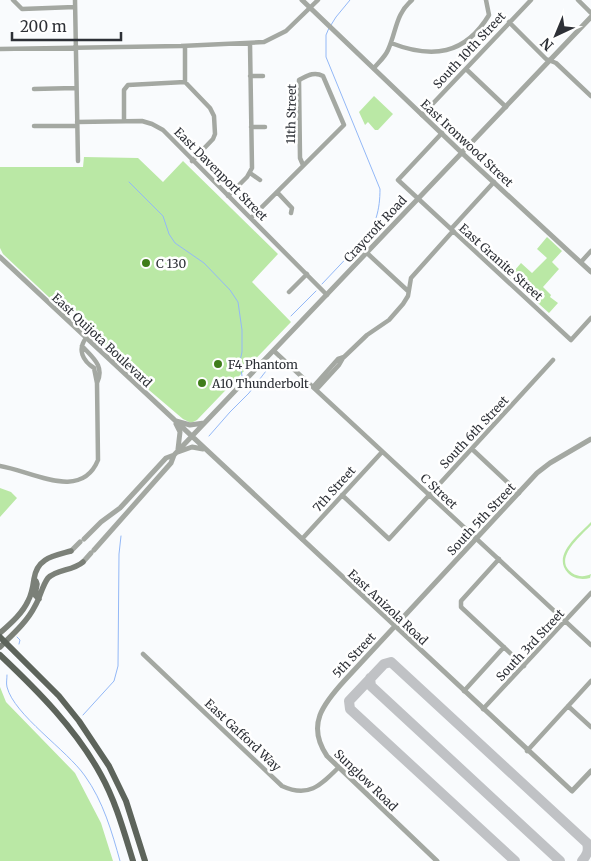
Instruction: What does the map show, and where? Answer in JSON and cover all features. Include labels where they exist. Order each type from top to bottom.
[{"type":"main road","points":[[1,640],[24,608],[32,589],[38,565],[44,559],[71,551]]},
{"type":"main road","points":[[1,640],[24,623],[51,576],[74,568],[83,562]]},
{"type":"main road","points":[[34,576],[37,584],[36,595],[39,599]]},
{"type":"main road","points":[[1,640],[59,696],[79,721],[109,766],[126,801],[145,861]]},
{"type":"main road","points":[[0,655],[30,684],[69,727],[101,774],[116,808],[133,861]]},
{"type":"street","points":[[13,0],[22,9],[75,7]]},
{"type":"street","points":[[74,0],[78,161]]},
{"type":"street","name":"East Ironwood Street","points":[[302,0],[462,153],[591,272]]},
{"type":"street","points":[[0,49],[184,46],[264,42],[275,38],[292,26],[318,0]]},
{"type":"street","points":[[374,68],[384,57],[391,43],[399,16],[405,6],[412,0]]},
{"type":"street","points":[[391,43],[406,49],[430,53],[446,51],[466,42],[483,26],[489,15],[486,0]]},
{"type":"street","name":"South 10th Street","points":[[422,115],[531,0]]},
{"type":"street","points":[[578,0],[591,13]]},
{"type":"street","name":"Craycroft Road","points":[[175,453],[591,17]]},
{"type":"street","points":[[509,22],[546,59],[551,60],[591,96]]},
{"type":"street","points":[[228,196],[250,173],[252,168],[250,44]]},
{"type":"street","points":[[184,46],[185,82],[210,108],[214,116],[215,134],[213,139],[192,161]]},
{"type":"street","points":[[466,69],[506,107]]},
{"type":"street","name":"11th Street","points":[[251,218],[344,125],[323,76],[314,73],[299,80],[300,158],[303,165]]},
{"type":"street","points":[[250,76],[263,76]]},
{"type":"street","points":[[124,121],[124,90],[128,85],[185,82]]},
{"type":"street","points":[[34,89],[75,88]]},
{"type":"street","name":"East Davenport Street","points":[[34,126],[124,121],[142,121],[157,126],[327,295]]},
{"type":"street","points":[[251,127],[265,127]]},
{"type":"street","name":"East Granite Street","points":[[442,133],[398,180],[571,340],[591,318]]},
{"type":"street","points":[[250,173],[260,180]]},
{"type":"street","points":[[315,389],[338,359],[344,357],[368,335],[389,320],[405,302],[411,278],[494,182]]},
{"type":"street","points":[[277,192],[292,208],[290,213]]},
{"type":"street","points":[[581,262],[591,251]]},
{"type":"street","points":[[367,253],[408,291]]},
{"type":"street","name":"East Quijota Boulevard","points":[[0,257],[192,436]]},
{"type":"street","points":[[289,292],[307,274]]},
{"type":"street","points":[[0,466],[66,482],[82,480],[93,470],[98,460],[97,383],[94,377],[94,368],[84,359],[81,349],[86,338]]},
{"type":"street","points":[[82,346],[99,366],[100,377],[97,383]]},
{"type":"street","name":"C Street","points":[[274,351],[591,645]]},
{"type":"street","name":"South 6th Street","points":[[342,495],[389,539],[553,360]]},
{"type":"street","points":[[174,420],[190,426],[204,423]]},
{"type":"street","points":[[83,562],[171,463],[180,432],[174,420]]},
{"type":"street","name":"East Anizola Road","points":[[192,436],[572,791],[591,771]]},
{"type":"street","name":"South 5th Street","points":[[395,626],[537,473],[550,463],[591,439]]},
{"type":"street","points":[[71,551],[97,525],[120,508],[166,458],[192,447],[198,447],[208,452]]},
{"type":"street","points":[[472,449],[519,493]]},
{"type":"street","name":"7th Street","points":[[302,539],[382,452]]},
{"type":"street","points":[[499,559],[461,601],[461,607],[524,666]]},
{"type":"street","name":"South 3rd Street","points":[[483,709],[591,594]]},
{"type":"street","name":"5th Street","points":[[328,698],[395,626]]},
{"type":"street","points":[[464,691],[504,647]]},
{"type":"street","name":"East Gafford Way","points":[[143,654],[282,786],[296,791],[312,789],[322,784],[338,768]]},
{"type":"street","points":[[527,751],[591,681]]},
{"type":"street","name":"Sunglow Road","points":[[328,698],[322,707],[319,719],[318,736],[322,750],[338,768],[437,861]]},
{"type":"street","points":[[568,706],[591,727]]},
{"type":"green space","points":[[374,96],[393,114],[378,130],[375,130],[368,122],[365,125],[359,112]]},
{"type":"green space","points":[[84,157],[138,158],[163,182],[183,161],[278,254],[252,282],[291,322],[197,420],[191,423],[183,419],[136,379],[3,254],[0,248],[0,167],[83,167]]},
{"type":"green space","points":[[547,237],[562,251],[552,262],[559,269],[543,287],[551,295],[550,297],[558,303],[549,313],[509,277],[521,263],[532,273],[547,258],[537,249]]},
{"type":"green space","points":[[0,488],[11,492],[17,498],[0,517]]},
{"type":"green space","points":[[591,522],[591,525],[570,548],[565,561],[572,573],[582,576],[591,574],[590,578],[573,577],[564,566],[565,552],[574,539]]},
{"type":"green space","points":[[0,687],[6,702],[75,773],[101,823],[113,861],[0,861]]},
{"type":"waterway","points":[[331,25],[350,0]]},
{"type":"waterway","points":[[329,28],[326,35],[326,57],[380,189],[379,204],[374,224],[362,242]]},
{"type":"waterway","points":[[129,182],[163,216],[169,234],[175,243],[204,263],[230,290],[238,302],[242,330],[240,361],[242,376]]},
{"type":"waterway","points":[[322,284],[356,248]]},
{"type":"waterway","points":[[291,316],[316,291]]},
{"type":"waterway","points":[[209,436],[249,393],[266,371]]},
{"type":"waterway","points":[[83,715],[114,681],[118,666],[119,554],[121,536]]},
{"type":"waterway","points":[[17,637],[20,640],[19,644]]},
{"type":"waterway","points":[[7,675],[7,687],[20,709],[85,776],[97,796],[106,817],[120,861]]},
{"type":"taxiway","points":[[515,861],[350,709],[349,701],[384,664],[391,662],[587,843],[587,853],[582,861]]},
{"type":"taxiway","points":[[370,678],[371,686],[560,861]]},
{"type":"place","name":"C 130","points":[[146,263]]},
{"type":"place","name":"F4 Phantom","points":[[218,364]]},
{"type":"place","name":"A10 Thunderbolt","points":[[202,383]]}]
